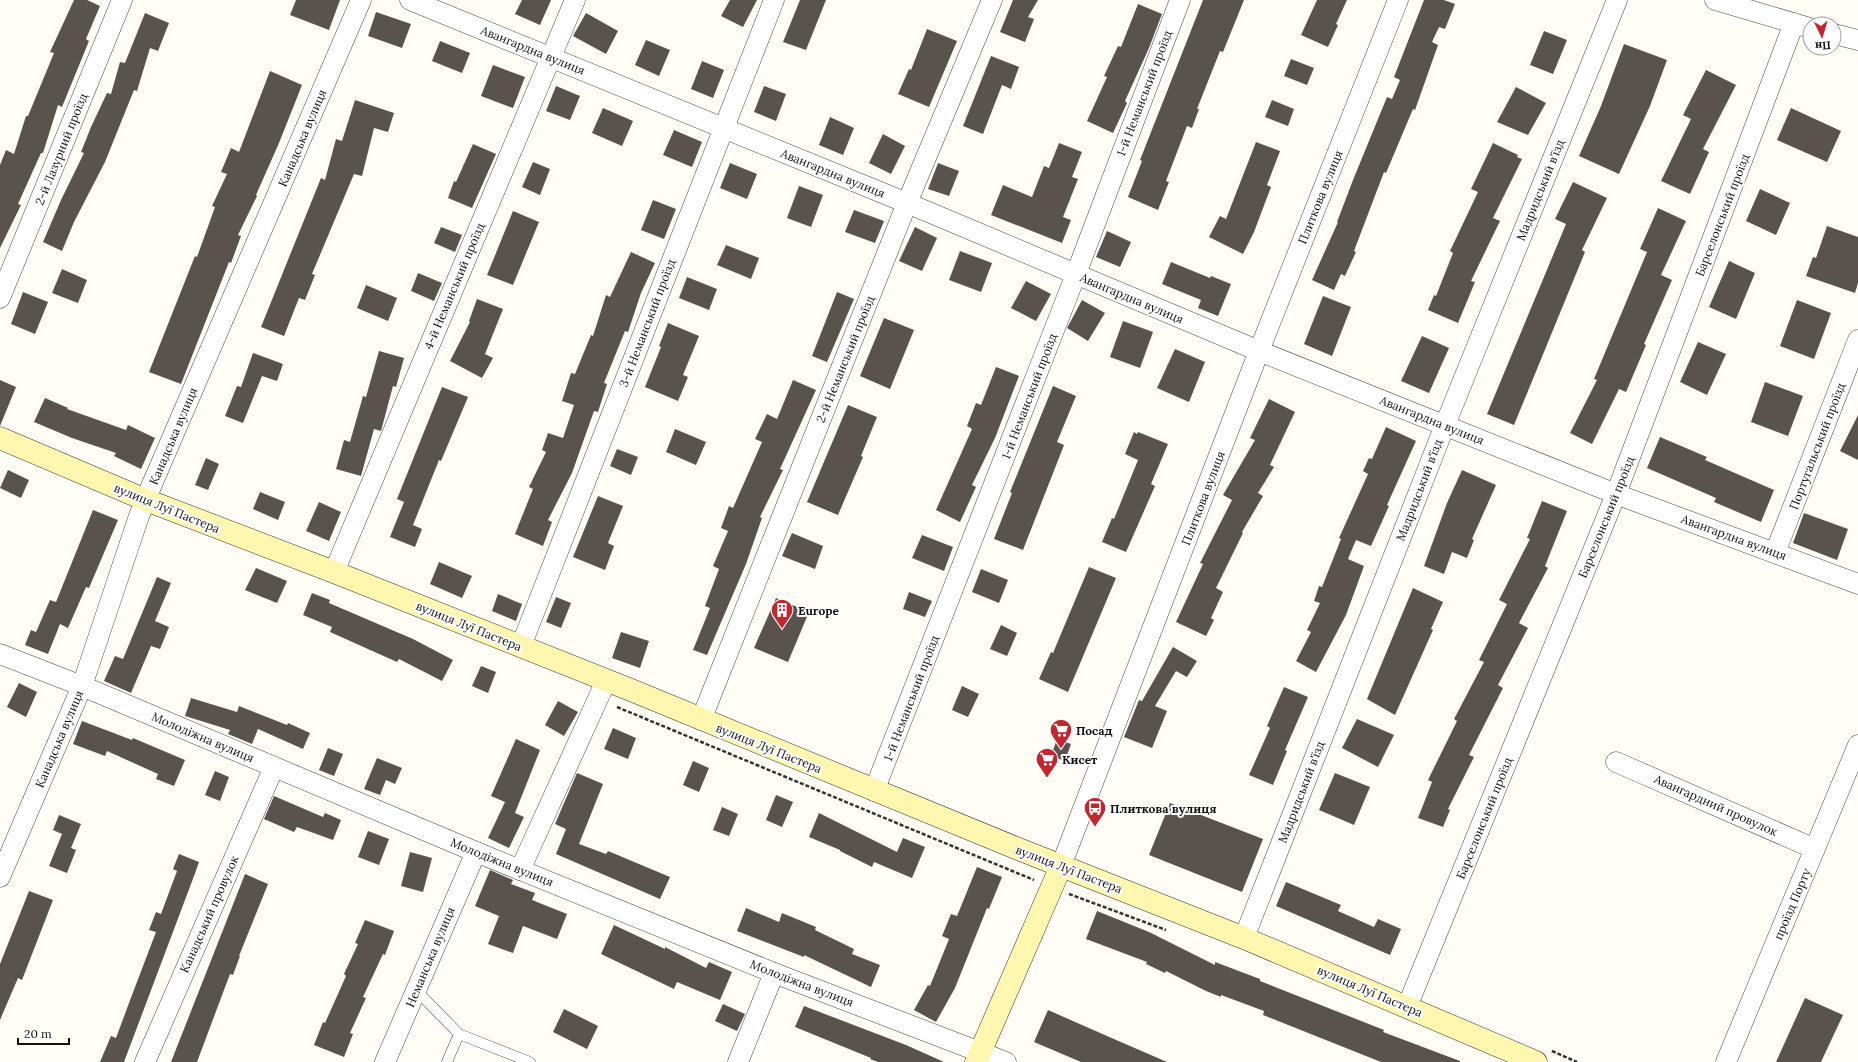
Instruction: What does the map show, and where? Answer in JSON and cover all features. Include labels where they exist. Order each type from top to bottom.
[{"type":"street","name":"2-й Лазурний проїзд","points":[[0,298],[122,0]]},
{"type":"street","name":"Канадська вулиця","points":[[0,877],[82,686],[146,500],[361,0]]},
{"type":"street","name":"Авангардна вулиця","points":[[410,0],[907,203],[1259,351],[1616,494],[1858,584]]},
{"type":"street","name":"4-й Неманський проїзд","points":[[334,572],[575,0]]},
{"type":"street","name":"3-й Неманський проїзд","points":[[521,646],[774,0]]},
{"type":"street","name":"2-й Неманський проїзд","points":[[701,720],[907,203],[992,0]]},
{"type":"street","name":"1-й Неманський проїзд","points":[[874,791],[1076,274],[1180,0]]},
{"type":"street","name":"Плиткова вулиця","points":[[979,1057],[1061,866],[1259,351],[1398,0]]},
{"type":"street","name":"Мадридський в'їзд","points":[[1244,938],[1445,425],[1617,0]]},
{"type":"street","points":[[1715,0],[1802,26]]},
{"type":"street","name":"Барселонський проїзд","points":[[1407,1007],[1616,494],[1802,26]]},
{"type":"street","points":[[1842,36],[1858,40]]},
{"type":"street","name":"Португальський проїзд","points":[[1775,553],[1858,340]]},
{"type":"street","name":"вулиця Луї Пастера","points":[[0,438],[146,500],[521,646],[874,791],[1244,938],[1536,1062]]},
{"type":"street","name":"Молодіжна вулиця","points":[[0,654],[82,686],[476,852],[979,1057],[1006,1062]]},
{"type":"street","points":[[520,870],[606,681]]},
{"type":"street","name":"проїзд Порту","points":[[1726,1062],[1858,745]]},
{"type":"street","name":"Авангардний провулок","points":[[1616,762],[1815,849]]},
{"type":"street","name":"Канадський провулок","points":[[145,1062],[274,767]]},
{"type":"street","name":"Неманська вулиця","points":[[385,1062],[476,852]]},
{"type":"street","points":[[738,1062],[774,973]]},
{"type":"lane","points":[[416,990],[459,1034],[530,1062]]},
{"type":"lane","points":[[447,1062],[459,1034]]},
{"type":"path","points":[[1066,893],[1170,932]]},
{"type":"building","points":[[74,0],[87,0],[100,6],[86,39],[89,41],[62,107],[58,105],[43,153],[41,153],[18,204],[21,205],[0,248],[0,165],[6,150],[14,154],[26,116],[28,116],[54,53],[50,52]]},
{"type":"building","points":[[296,0],[340,0],[329,30],[290,15]]},
{"type":"building","points":[[522,0],[551,0],[540,25],[515,14]]},
{"type":"building","points":[[730,0],[757,0],[743,27],[721,16]]},
{"type":"building","points":[[800,0],[826,0],[806,50],[783,42]]},
{"type":"building","points":[[1013,0],[1038,0],[1028,17],[1034,19],[1025,42],[1000,32]]},
{"type":"building","points":[[1203,0],[1244,0],[1223,52],[1220,51],[1197,109],[1199,109],[1192,128],[1187,126],[1166,181],[1169,182],[1158,210],[1128,197],[1142,161],[1140,160]]},
{"type":"building","points":[[1317,0],[1347,0],[1336,24],[1338,25],[1328,47],[1301,35]]},
{"type":"building","points":[[1424,0],[1444,0],[1455,4],[1445,29],[1439,27],[1432,42],[1438,45],[1415,110],[1413,109],[1386,173],[1384,172],[1354,251],[1356,252],[1345,276],[1341,274],[1334,290],[1312,280],[1338,222],[1353,180],[1387,97],[1392,99],[1400,80],[1394,77]]},
{"type":"building","points":[[1138,4],[1162,14],[1149,48],[1125,101],[1127,103],[1113,133],[1087,121],[1107,77],[1104,76],[1118,46],[1121,47]]},
{"type":"building","points":[[376,12],[411,24],[402,48],[368,36]]},
{"type":"building","points":[[145,13],[169,23],[158,51],[150,48],[137,91],[134,90],[105,162],[74,222],[62,251],[43,242],[61,200],[84,153],[81,152],[91,127],[107,93],[111,94],[120,62],[125,63]]},
{"type":"building","points":[[586,13],[618,31],[606,54],[573,36]]},
{"type":"building","points":[[927,29],[957,41],[929,107],[898,94],[909,69],[911,70]]},
{"type":"building","points":[[1544,31],[1567,40],[1553,74],[1530,65]]},
{"type":"building","points":[[646,40],[670,50],[659,76],[635,65]]},
{"type":"building","points":[[440,41],[470,53],[462,73],[432,61]]},
{"type":"building","points":[[1624,44],[1667,60],[1650,106],[1619,174],[1579,156],[1601,106]]},
{"type":"building","points":[[991,56],[1019,67],[1011,89],[1002,85],[983,134],[963,126]]},
{"type":"building","points":[[1291,59],[1314,68],[1307,85],[1284,76]]},
{"type":"building","points":[[702,61],[724,70],[713,98],[691,89]]},
{"type":"building","points":[[493,65],[525,77],[513,108],[481,96]]},
{"type":"building","points":[[1706,70],[1736,85],[1703,149],[1709,152],[1690,194],[1661,181],[1691,119],[1683,115]]},
{"type":"building","points":[[270,71],[302,85],[256,195],[257,196],[238,235],[241,236],[231,263],[229,262],[181,384],[149,372],[195,256],[197,257],[215,207],[212,206],[227,174],[221,172],[231,148],[239,152]]},
{"type":"building","points":[[556,86],[580,96],[570,120],[546,111]]},
{"type":"building","points":[[764,86],[786,94],[776,121],[754,112]]},
{"type":"building","points":[[1516,87],[1546,103],[1528,135],[1497,122]]},
{"type":"building","points":[[355,100],[394,113],[388,132],[374,128],[362,176],[354,174],[312,274],[315,275],[305,300],[299,298],[284,336],[261,327],[321,178],[325,180],[336,139],[342,141]]},
{"type":"building","points":[[1272,100],[1294,109],[1288,126],[1265,117]]},
{"type":"building","points":[[603,108],[633,121],[622,146],[592,133]]},
{"type":"building","points":[[1791,108],[1841,131],[1827,162],[1777,140]]},
{"type":"building","points":[[830,117],[854,128],[843,155],[819,145]]},
{"type":"building","points":[[674,130],[702,142],[692,167],[663,155]]},
{"type":"building","points":[[883,134],[905,146],[891,174],[869,163]]},
{"type":"building","points":[[1256,142],[1280,151],[1267,185],[1271,187],[1254,232],[1243,254],[1209,237],[1220,216],[1226,219]]},
{"type":"building","points":[[1059,143],[1082,152],[1072,177],[1078,179],[1063,217],[1071,220],[1062,243],[991,215],[1003,185],[1032,197],[1044,166],[1049,168]]},
{"type":"building","points":[[1493,143],[1518,155],[1517,157],[1522,159],[1493,218],[1500,221],[1471,281],[1475,282],[1458,323],[1428,310],[1434,295],[1436,296],[1453,253],[1450,251],[1478,192],[1471,189]]},
{"type":"building","points":[[473,144],[496,154],[472,208],[448,198],[454,181],[456,182]]},
{"type":"building","points":[[533,162],[550,169],[540,195],[522,187]]},
{"type":"building","points":[[730,163],[757,174],[747,199],[720,188]]},
{"type":"building","points":[[938,163],[959,171],[949,196],[928,189]]},
{"type":"building","points":[[1573,182],[1607,198],[1582,250],[1585,252],[1514,425],[1487,414],[1566,224],[1555,219]]},
{"type":"building","points":[[799,186],[823,195],[811,227],[787,218]]},
{"type":"building","points":[[1760,189],[1790,203],[1776,235],[1746,221]]},
{"type":"building","points":[[653,200],[676,209],[664,239],[641,230]]},
{"type":"building","points":[[1658,208],[1686,221],[1661,275],[1672,280],[1644,344],[1646,345],[1626,392],[1619,389],[1592,444],[1570,433],[1597,380],[1594,379],[1647,252],[1640,249]]},
{"type":"building","points":[[854,210],[884,221],[875,243],[845,232]]},
{"type":"building","points":[[513,211],[539,222],[513,285],[487,275]]},
{"type":"building","points":[[1827,226],[1858,237],[1858,283],[1855,293],[1806,276],[1813,257],[1816,258]]},
{"type":"building","points":[[441,227],[462,235],[455,252],[434,243]]},
{"type":"building","points":[[915,227],[937,238],[922,271],[899,261]]},
{"type":"building","points":[[1107,231],[1131,242],[1120,267],[1096,257]]},
{"type":"building","points":[[726,245],[759,258],[751,279],[717,265]]},
{"type":"building","points":[[960,251],[992,263],[981,292],[949,280]]},
{"type":"building","points":[[631,252],[655,263],[641,293],[628,332],[625,331],[604,383],[607,384],[598,412],[594,411],[572,473],[548,520],[552,522],[543,546],[515,534],[533,489],[529,487],[546,452],[542,450],[548,433],[563,438],[574,405],[562,401],[571,373],[575,374],[591,335],[593,336],[606,295],[610,297]]},
{"type":"building","points":[[1729,261],[1755,273],[1736,319],[1709,307]]},
{"type":"building","points":[[1171,262],[1210,278],[1211,276],[1231,284],[1218,316],[1198,308],[1201,300],[1162,284]]},
{"type":"building","points":[[62,269],[87,280],[78,303],[52,293]]},
{"type":"building","points":[[418,273],[442,283],[434,301],[411,291]]},
{"type":"building","points":[[687,277],[717,289],[709,310],[679,298]]},
{"type":"building","points":[[1026,281],[1051,294],[1036,321],[1011,308]]},
{"type":"building","points":[[366,285],[397,298],[388,321],[357,308]]},
{"type":"building","points":[[23,292],[48,302],[35,334],[11,324]]},
{"type":"building","points":[[837,292],[854,299],[827,362],[812,356]]},
{"type":"building","points":[[1323,296],[1351,307],[1332,356],[1304,344]]},
{"type":"building","points":[[477,299],[503,309],[485,354],[493,358],[482,378],[450,361],[470,322],[469,321]]},
{"type":"building","points":[[1082,300],[1105,313],[1088,341],[1067,328]]},
{"type":"building","points":[[1797,300],[1831,313],[1814,359],[1780,346]]},
{"type":"building","points":[[884,318],[914,330],[890,389],[860,376]]},
{"type":"building","points":[[1123,321],[1153,332],[1140,368],[1110,357]]},
{"type":"building","points":[[668,323],[699,336],[683,375],[688,377],[678,401],[645,387],[661,347],[659,346]]},
{"type":"building","points":[[1422,336],[1449,348],[1429,393],[1401,381]]},
{"type":"building","points":[[1698,342],[1726,354],[1707,395],[1680,382]]},
{"type":"building","points":[[1175,349],[1205,362],[1189,402],[1157,388]]},
{"type":"building","points":[[379,351],[404,358],[396,387],[393,386],[381,431],[374,429],[361,476],[336,469],[344,440],[350,442],[363,396],[366,397]]},
{"type":"building","points":[[253,353],[283,364],[277,381],[262,376],[243,423],[225,416],[237,386],[241,387]]},
{"type":"building","points":[[996,367],[1019,376],[995,438],[972,485],[976,487],[960,522],[936,510],[972,429],[967,426],[976,403],[981,405]]},
{"type":"building","points":[[0,380],[16,387],[0,426]]},
{"type":"building","points":[[793,380],[816,390],[780,469],[783,470],[760,517],[762,518],[746,564],[707,655],[693,650],[710,608],[705,606],[719,569],[713,566],[728,531],[721,528],[729,506],[733,508],[762,442],[755,439],[767,414],[777,419]]},
{"type":"building","points":[[1765,382],[1803,396],[1788,436],[1751,422]]},
{"type":"building","points":[[1053,386],[1076,396],[1057,442],[1064,445],[1023,550],[994,539],[1012,493],[1010,492]]},
{"type":"building","points":[[442,387],[468,397],[441,461],[439,460],[413,525],[422,529],[415,547],[390,537],[404,502],[397,499]]},
{"type":"building","points":[[45,398],[68,408],[67,409],[126,430],[128,425],[155,438],[141,469],[114,456],[116,453],[72,438],[34,422]]},
{"type":"building","points":[[1269,399],[1295,412],[1270,465],[1274,467],[1258,493],[1263,496],[1242,532],[1243,533],[1216,588],[1223,592],[1211,618],[1214,620],[1206,636],[1176,622],[1203,564],[1200,563],[1232,500],[1223,495],[1255,440],[1250,438]]},
{"type":"building","points":[[848,405],[877,417],[861,456],[863,457],[838,515],[807,502]]},
{"type":"building","points":[[1858,415],[1858,460],[1840,451]]},
{"type":"building","points":[[1386,427],[1416,441],[1387,505],[1389,506],[1371,546],[1356,540],[1348,559],[1364,566],[1346,615],[1316,672],[1296,661],[1311,632],[1307,630],[1320,603],[1314,601],[1319,586],[1322,587],[1341,539],[1339,538],[1368,474],[1363,471],[1369,458],[1372,459]]},
{"type":"building","points":[[675,429],[706,442],[696,465],[666,452]]},
{"type":"building","points":[[1134,432],[1137,434],[1138,432],[1168,444],[1151,484],[1155,486],[1126,552],[1102,542],[1112,518],[1114,519],[1138,460],[1125,454]]},
{"type":"building","points":[[1660,437],[1707,457],[1705,460],[1774,490],[1761,522],[1714,502],[1716,498],[1647,468]]},
{"type":"building","points":[[617,449],[638,457],[631,475],[610,466]]},
{"type":"building","points":[[206,458],[219,464],[208,490],[195,485]]},
{"type":"building","points":[[8,470],[29,480],[21,498],[0,488]]},
{"type":"building","points":[[1462,470],[1496,485],[1472,539],[1474,540],[1467,558],[1452,552],[1444,574],[1424,566],[1447,503]]},
{"type":"building","points":[[260,492],[285,502],[278,520],[253,509]]},
{"type":"building","points":[[598,496],[623,506],[608,543],[614,546],[605,570],[573,557]]},
{"type":"building","points":[[1542,501],[1567,511],[1545,566],[1548,568],[1519,623],[1528,628],[1498,685],[1503,688],[1469,755],[1474,757],[1448,809],[1450,810],[1443,827],[1418,818],[1432,782],[1428,780],[1457,721],[1454,719],[1484,662],[1479,660],[1507,604],[1499,600],[1530,539],[1527,538]]},
{"type":"building","points":[[319,502],[341,512],[329,541],[306,531]]},
{"type":"building","points":[[93,510],[118,520],[89,588],[86,587],[68,628],[60,624],[48,654],[25,645],[31,630],[36,632],[50,600],[56,602]]},
{"type":"building","points":[[1804,513],[1848,529],[1837,560],[1793,543]]},
{"type":"building","points":[[792,533],[823,546],[815,569],[782,556]]},
{"type":"building","points":[[922,535],[953,547],[944,571],[912,558]]},
{"type":"building","points":[[439,562],[472,576],[462,598],[430,584]]},
{"type":"building","points":[[1089,567],[1116,578],[1068,692],[1039,679],[1051,652],[1053,653]]},
{"type":"building","points":[[256,568],[287,581],[277,603],[245,590]]},
{"type":"building","points":[[981,569],[1008,580],[999,603],[972,592]]},
{"type":"building","points":[[157,577],[171,583],[155,621],[169,627],[160,649],[151,646],[131,693],[104,681],[115,656],[123,659]]},
{"type":"building","points":[[1413,588],[1443,602],[1431,629],[1433,630],[1395,715],[1367,699]]},
{"type":"building","points":[[909,592],[932,601],[925,617],[903,609]]},
{"type":"building","points":[[312,593],[330,600],[329,603],[413,639],[453,660],[442,681],[399,659],[397,662],[330,632],[332,627],[303,615]]},
{"type":"building","points":[[498,594],[522,604],[516,621],[492,611]]},
{"type":"building","points":[[556,597],[571,603],[561,628],[546,622]]},
{"type":"building","name":"Europe","points":[[776,598],[809,612],[788,662],[754,648]]},
{"type":"building","points":[[1001,625],[1017,633],[1007,656],[990,649]]},
{"type":"building","points":[[621,632],[649,641],[640,668],[612,658]]},
{"type":"building","points":[[1173,647],[1197,661],[1187,677],[1176,671],[1155,706],[1167,711],[1152,748],[1124,737],[1139,700],[1142,701]]},
{"type":"building","points":[[481,666],[496,672],[488,693],[472,686]]},
{"type":"building","points":[[19,683],[37,692],[26,717],[7,707]]},
{"type":"building","points":[[962,686],[979,694],[968,717],[952,710]]},
{"type":"building","points":[[1284,687],[1308,697],[1285,750],[1287,751],[1273,785],[1249,775],[1270,728],[1267,726]]},
{"type":"building","points":[[191,698],[237,712],[239,706],[287,725],[288,723],[310,733],[303,749],[258,729],[252,744],[228,734],[230,730],[185,716]]},
{"type":"building","points":[[558,701],[578,712],[564,736],[545,725]]},
{"type":"building","points":[[1357,719],[1394,735],[1378,767],[1342,748]]},
{"type":"building","points":[[82,721],[132,740],[133,738],[185,760],[174,786],[156,779],[158,774],[107,751],[105,756],[73,744]]},
{"type":"building","points":[[613,728],[636,738],[628,759],[604,749]]},
{"type":"building","points":[[516,739],[540,750],[515,813],[524,817],[509,848],[488,838],[505,802],[491,796]]},
{"type":"building","name":"Посад","points":[[1057,739],[1071,744],[1065,761],[1051,756]]},
{"type":"building","points":[[328,748],[343,754],[334,776],[319,770]]},
{"type":"building","points":[[377,758],[402,768],[395,784],[386,780],[380,795],[364,789]]},
{"type":"building","points":[[693,761],[709,768],[699,792],[683,785]]},
{"type":"building","points":[[215,771],[229,777],[220,801],[205,795]]},
{"type":"building","points":[[577,773],[603,784],[579,844],[606,854],[608,851],[670,877],[660,899],[556,854],[566,829],[555,824]]},
{"type":"building","points":[[1335,773],[1370,787],[1354,825],[1319,810]]},
{"type":"building","points":[[776,795],[793,802],[782,827],[766,820]]},
{"type":"building","points":[[274,796],[323,817],[325,813],[341,820],[333,840],[297,827],[294,832],[264,819]]},
{"type":"building","points":[[1170,803],[1263,839],[1242,892],[1149,855]]},
{"type":"building","points":[[722,807],[738,814],[729,836],[713,830]]},
{"type":"building","points":[[819,813],[897,852],[903,838],[925,847],[912,878],[874,862],[872,867],[840,850],[809,837]]},
{"type":"building","points":[[59,815],[81,824],[71,848],[76,850],[67,873],[49,866],[62,834],[53,830]]},
{"type":"building","points":[[368,831],[389,839],[379,865],[358,857]]},
{"type":"building","points":[[410,852],[432,858],[423,892],[401,886]]},
{"type":"building","points":[[179,854],[199,862],[124,1062],[100,1062],[111,1036],[116,1038],[156,932],[149,930],[156,912],[161,914],[177,871],[173,869]]},
{"type":"building","points":[[977,867],[1002,877],[989,909],[987,908],[955,988],[936,1022],[914,1010],[928,985],[930,986],[949,939],[942,936],[951,914],[957,916]]},
{"type":"building","points":[[490,870],[513,880],[511,884],[535,893],[532,900],[567,914],[557,939],[523,926],[513,953],[488,944],[499,916],[475,906]]},
{"type":"building","points":[[245,874],[268,884],[239,956],[233,975],[230,974],[197,1062],[171,1062]]},
{"type":"building","points":[[1286,882],[1341,905],[1338,911],[1374,927],[1378,919],[1401,929],[1390,955],[1276,906]]},
{"type":"building","points":[[29,891],[53,900],[22,980],[18,978],[0,1020],[0,964]]},
{"type":"building","points":[[746,908],[779,922],[782,913],[816,927],[815,930],[854,949],[852,954],[880,965],[871,987],[804,955],[804,957],[737,931]]},
{"type":"building","points":[[1097,911],[1149,932],[1215,965],[1215,962],[1260,979],[1260,981],[1460,1062],[1381,1062],[1263,1015],[1264,1011],[1206,991],[1166,971],[1165,973],[1146,964],[1147,962],[1086,939]]},
{"type":"building","points":[[365,920],[394,931],[385,955],[383,954],[363,997],[366,998],[350,1033],[353,1034],[344,1057],[314,1045],[323,1022],[325,1023],[346,976],[344,974],[358,944],[355,943]]},
{"type":"building","points":[[614,925],[665,949],[665,947],[706,968],[709,962],[732,972],[720,1000],[677,982],[674,989],[601,954]]},
{"type":"building","points":[[1805,998],[1843,1015],[1821,1062],[1776,1062]]},
{"type":"building","points":[[723,1004],[745,1014],[737,1031],[715,1021]]},
{"type":"building","points":[[804,1006],[906,1045],[944,1062],[878,1062],[870,1059],[871,1058],[795,1027]]},
{"type":"building","points":[[564,1009],[598,1026],[587,1049],[553,1032]]},
{"type":"building","points":[[1048,1010],[1167,1062],[1081,1062],[1034,1042]]},
{"type":"place","name":"Europe","points":[[782,630]]},
{"type":"place","name":"Посад","points":[[1061,750]]},
{"type":"place","name":"Кисет","points":[[1047,778]]},
{"type":"place","name":"Плиткова вулиця","points":[[1095,828]]}]
